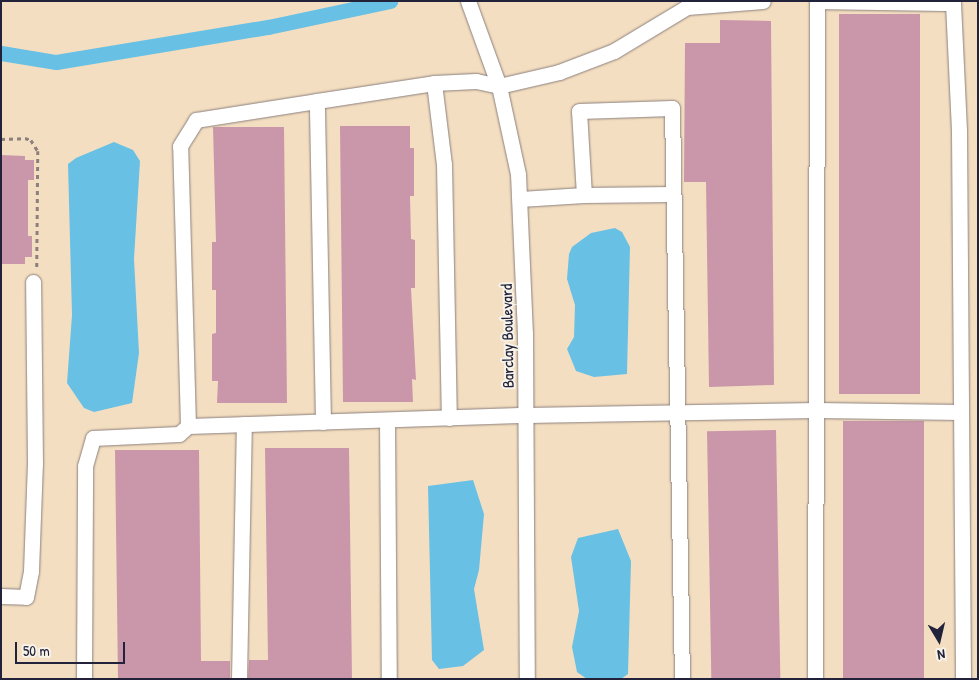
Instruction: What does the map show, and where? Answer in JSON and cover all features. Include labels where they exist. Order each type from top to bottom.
[{"type":"street","name":"Barclay Boulevard","points":[[468,1],[499,86],[520,199],[527,415],[527,679]]},
{"type":"street","points":[[188,426],[180,146],[196,120],[434,83],[476,81],[499,86],[559,72],[614,51],[687,7],[763,1]]},
{"type":"street","points":[[815,679],[818,1],[953,3],[959,131],[963,679]]},
{"type":"street","points":[[434,83],[444,164],[449,418]]},
{"type":"street","points":[[317,101],[323,422]]},
{"type":"street","points":[[584,195],[579,111],[672,108],[682,679]]},
{"type":"street","points":[[520,199],[584,195],[673,194]]},
{"type":"street","points":[[1,596],[26,597],[31,571],[35,464],[33,282]]},
{"type":"street","points":[[84,679],[85,466],[93,438],[179,434],[188,426],[527,415],[676,414],[816,410],[960,412]]},
{"type":"street","points":[[387,420],[389,679]]},
{"type":"street","points":[[239,679],[244,424]]},
{"type":"path","points":[[1,139],[25,138],[31,140],[38,151],[39,255],[33,282]]},
{"type":"water","points":[[114,142],[133,150],[140,161],[134,259],[139,353],[132,403],[94,412],[84,408],[67,383],[72,315],[68,164],[76,158]]},
{"type":"water","points":[[615,228],[622,232],[630,247],[627,374],[594,377],[576,371],[567,349],[574,337],[575,305],[567,279],[569,254],[572,247],[591,233]]},
{"type":"water","points":[[473,480],[484,514],[479,570],[474,589],[484,650],[463,666],[439,669],[432,660],[428,486]]},
{"type":"water","points":[[618,529],[631,561],[628,674],[621,679],[587,679],[577,672],[572,647],[579,611],[571,557],[578,538]]},
{"type":"building","points":[[839,14],[920,14],[920,394],[839,394]]},
{"type":"building","points":[[720,20],[771,21],[774,385],[709,387],[706,182],[684,182],[685,43],[720,43]]},
{"type":"building","points":[[340,126],[410,126],[410,148],[414,148],[414,196],[410,196],[411,239],[415,240],[415,288],[411,288],[416,380],[412,379],[413,402],[343,402]]},
{"type":"building","points":[[213,127],[284,127],[287,403],[217,403],[218,381],[212,381],[212,334],[216,333],[216,290],[212,290],[212,242],[216,242]]},
{"type":"building","points":[[1,155],[25,156],[25,160],[34,160],[34,180],[28,180],[28,236],[32,236],[32,257],[25,257],[25,264],[1,264]]},
{"type":"building","points":[[843,421],[924,421],[924,679],[843,679]]},
{"type":"building","points":[[776,430],[780,679],[711,679],[707,431]]},
{"type":"building","points":[[265,448],[349,448],[352,679],[248,679],[249,660],[268,660]]},
{"type":"building","points":[[115,450],[199,450],[201,661],[230,661],[230,679],[118,679]]},
{"type":"waterway","points":[[1,53],[56,62],[268,27],[390,1]]}]
